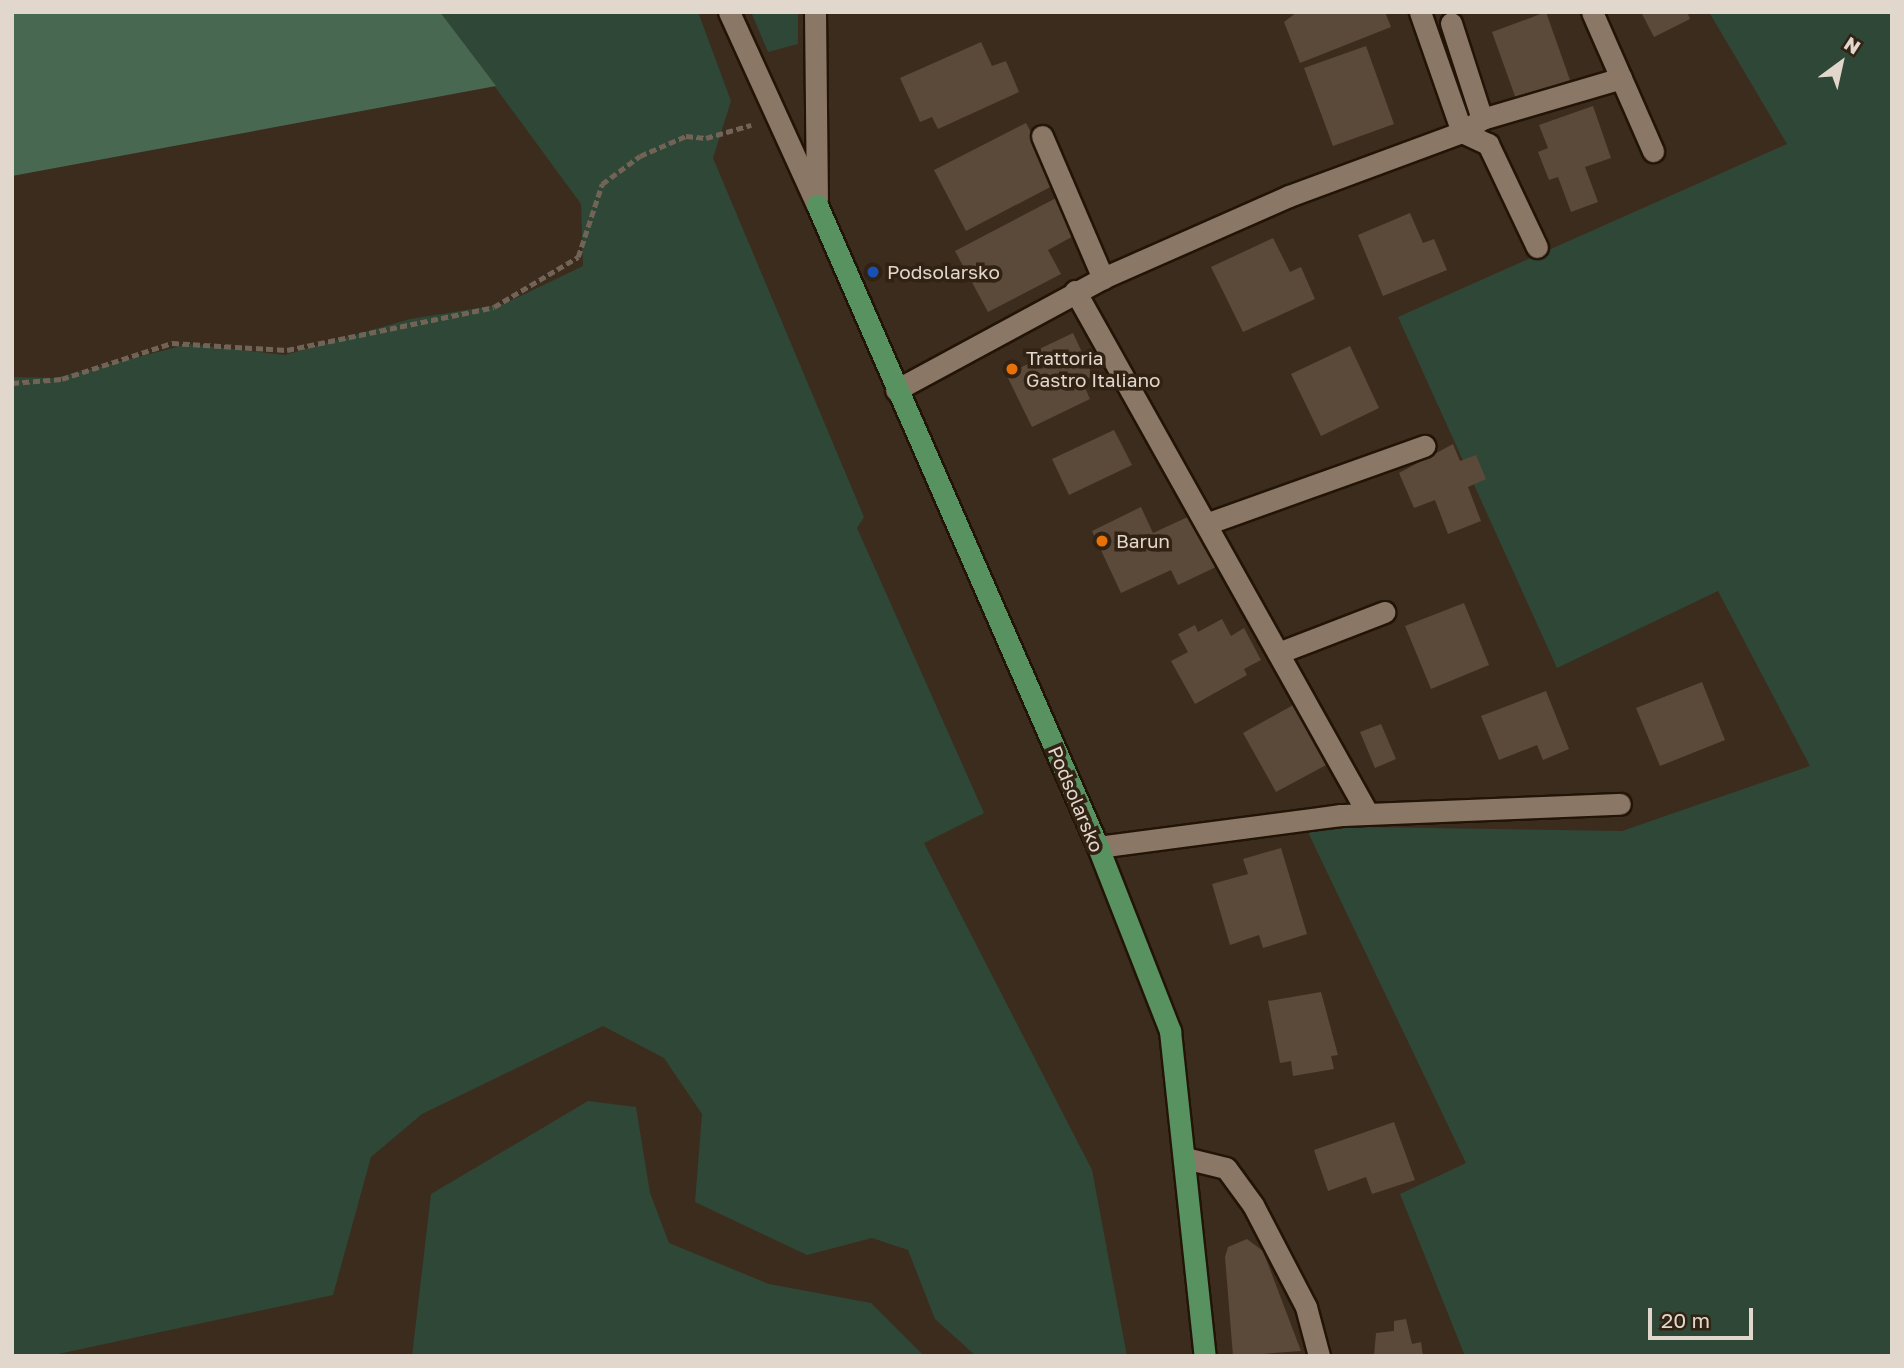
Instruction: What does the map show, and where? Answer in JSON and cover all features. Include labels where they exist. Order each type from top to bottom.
[{"type":"main road","name":"Podsolarsko","points":[[817,205],[1098,847],[1170,1031],[1205,1356]]},
{"type":"street","points":[[729,12],[817,205]]},
{"type":"street","name":"Podsolarsko","points":[[815,12],[817,205]]},
{"type":"street","points":[[1420,12],[1462,132],[1488,144],[1537,247]]},
{"type":"street","points":[[1592,12],[1653,151]]},
{"type":"street","points":[[1451,23],[1482,120]]},
{"type":"street","points":[[896,390],[1075,291],[1289,196],[1462,132],[1482,120],[1621,78]]},
{"type":"street","points":[[1042,136],[1103,278]]},
{"type":"street","points":[[1075,291],[1368,814]]},
{"type":"street","points":[[1206,524],[1424,446]]},
{"type":"street","points":[[1278,653],[1384,612]]},
{"type":"street","points":[[1098,847],[1368,814],[1620,804]]},
{"type":"street","points":[[1185,1158],[1226,1168],[1252,1205],[1306,1307],[1319,1356]]},
{"type":"path","points":[[12,383],[62,379],[172,344],[287,350],[494,307],[578,257],[602,184],[640,156],[686,136],[706,138],[737,127]]},
{"type":"green space","points":[[12,12],[440,12],[496,86],[12,176]]},
{"type":"green space","points":[[440,12],[698,12],[731,101],[713,158],[864,517],[857,528],[984,813],[924,843],[1092,1170],[1127,1356],[976,1356],[935,1319],[908,1250],[872,1238],[807,1255],[695,1202],[702,1114],[664,1058],[603,1026],[422,1114],[371,1157],[333,1295],[49,1356],[12,1356],[12,377],[55,378],[189,344],[285,355],[410,319],[504,304],[583,266],[581,204]]},
{"type":"green space","points":[[751,12],[798,12],[798,44],[768,52]]},
{"type":"green space","points":[[1709,12],[1892,12],[1892,1356],[1465,1356],[1400,1194],[1466,1163],[1305,826],[1622,831],[1810,766],[1718,591],[1557,668],[1398,317],[1787,144]]},
{"type":"green space","points":[[588,1101],[636,1107],[650,1193],[669,1243],[769,1284],[871,1303],[924,1356],[412,1356],[431,1194]]},
{"type":"building","points":[[1297,12],[1385,12],[1391,27],[1300,63],[1284,22]]},
{"type":"building","points":[[1546,12],[1570,80],[1516,99],[1492,32]]},
{"type":"building","points":[[1641,12],[1687,12],[1690,19],[1654,37]]},
{"type":"building","points":[[981,42],[992,66],[1006,61],[1019,92],[938,129],[932,117],[920,122],[900,78]]},
{"type":"building","points":[[1366,46],[1394,124],[1333,146],[1304,68]]},
{"type":"building","points":[[1593,106],[1611,158],[1585,167],[1598,202],[1571,212],[1558,177],[1549,180],[1538,152],[1548,148],[1539,125]]},
{"type":"building","points":[[1026,123],[1058,183],[966,231],[934,170]]},
{"type":"building","points":[[1058,197],[1077,234],[1048,250],[1061,274],[988,312],[955,251]]},
{"type":"building","points":[[1410,213],[1423,243],[1434,239],[1447,270],[1383,296],[1358,235]]},
{"type":"building","points":[[1273,238],[1290,272],[1301,267],[1315,299],[1243,332],[1211,267]]},
{"type":"building","points":[[1073,333],[1093,376],[1082,381],[1090,399],[1032,427],[1006,374],[1037,360],[1033,352]]},
{"type":"building","points":[[1350,346],[1379,408],[1321,436],[1291,374]]},
{"type":"building","points":[[1114,430],[1132,465],[1069,495],[1052,459]]},
{"type":"building","points":[[1453,444],[1460,461],[1476,455],[1486,479],[1468,487],[1481,521],[1448,534],[1435,500],[1414,508],[1399,473]]},
{"type":"building","points":[[1141,507],[1153,533],[1192,515],[1216,567],[1178,585],[1171,570],[1121,593],[1092,531]]},
{"type":"building","points":[[1464,603],[1489,665],[1431,689],[1405,626]]},
{"type":"building","points":[[1222,619],[1231,636],[1244,628],[1261,660],[1244,669],[1247,675],[1195,704],[1171,661],[1188,652],[1178,634],[1195,625],[1198,632]]},
{"type":"building","points":[[1702,682],[1725,740],[1660,766],[1636,708]]},
{"type":"building","points":[[1546,691],[1569,749],[1543,760],[1537,745],[1499,760],[1481,716]]},
{"type":"building","points":[[1295,704],[1328,764],[1276,792],[1243,733]]},
{"type":"building","points":[[1381,724],[1396,759],[1375,768],[1360,732]]},
{"type":"building","points":[[1281,848],[1307,934],[1263,948],[1259,935],[1230,945],[1212,884],[1248,874],[1243,859]]},
{"type":"building","points":[[1321,992],[1338,1055],[1331,1056],[1334,1069],[1293,1076],[1291,1061],[1280,1063],[1268,1001]]},
{"type":"building","points":[[1394,1122],[1415,1180],[1372,1194],[1366,1177],[1328,1191],[1314,1150]]},
{"type":"building","points":[[1247,1239],[1263,1251],[1301,1351],[1233,1356],[1225,1257],[1228,1247]]},
{"type":"building","points":[[1406,1319],[1412,1344],[1421,1342],[1423,1356],[1374,1356],[1376,1333],[1394,1331],[1394,1321]]},
{"type":"place","name":"Podsolarsko","points":[[873,272]]},
{"type":"place","name":"Trattoria Gastro Italiano","points":[[1012,369]]},
{"type":"place","name":"Barun","points":[[1102,541]]}]
